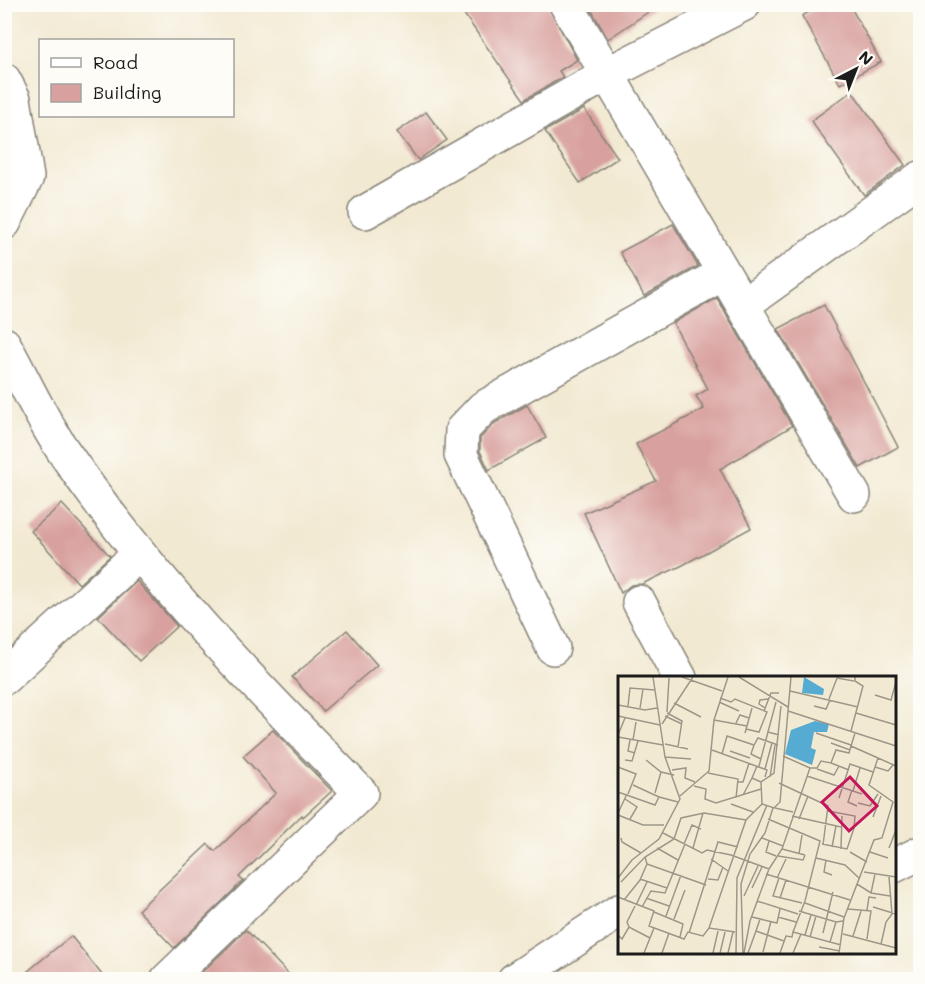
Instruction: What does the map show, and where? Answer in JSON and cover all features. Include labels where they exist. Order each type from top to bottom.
[{"type":"street","points":[[566,4],[854,495]]},
{"type":"street","points":[[365,212],[607,74],[744,4]]},
{"type":"street","points":[[4,80],[14,99],[27,177],[4,223]]},
{"type":"street","points":[[743,305],[921,178]]},
{"type":"street","points":[[553,648],[461,455],[462,430],[483,408],[724,273]]},
{"type":"street","points":[[4,344],[64,453],[138,555],[220,649],[361,794],[167,980]]},
{"type":"street","points":[[4,678],[138,555]]},
{"type":"street","points":[[639,602],[679,676]]},
{"type":"street","points":[[895,866],[921,853]]},
{"type":"street","points":[[514,980],[618,912]]},
{"type":"building","points":[[457,4],[547,4],[577,60],[559,71],[563,77],[524,100]]},
{"type":"building","points":[[588,4],[660,4],[608,39]]},
{"type":"building","points":[[823,4],[849,4],[881,62],[840,84],[802,16]]},
{"type":"building","points":[[852,91],[905,165],[864,195],[811,121]]},
{"type":"building","points":[[584,109],[618,158],[580,183],[545,131]]},
{"type":"building","points":[[426,112],[447,140],[418,160],[397,132]]},
{"type":"building","points":[[673,224],[698,266],[644,296],[620,252]]},
{"type":"building","points":[[717,298],[792,426],[720,469],[751,528],[681,566],[642,584],[631,585],[621,593],[584,513],[656,481],[636,444],[704,409],[696,396],[708,389],[673,323]]},
{"type":"building","points":[[824,305],[898,447],[860,468],[778,329]]},
{"type":"building","points":[[527,405],[546,438],[489,470],[480,451],[480,438],[495,423]]},
{"type":"building","points":[[62,504],[110,556],[79,584],[31,531]]},
{"type":"building","points":[[137,581],[177,626],[139,661],[98,617]]},
{"type":"building","points":[[347,630],[377,665],[323,711],[292,677]]},
{"type":"building","points":[[273,730],[332,791],[303,817],[302,815],[239,877],[243,881],[174,948],[138,910],[208,844],[215,851],[276,793],[243,756]]},
{"type":"building","points":[[246,930],[294,980],[204,980],[199,975]]},
{"type":"building","points":[[71,936],[106,980],[17,980]]}]
